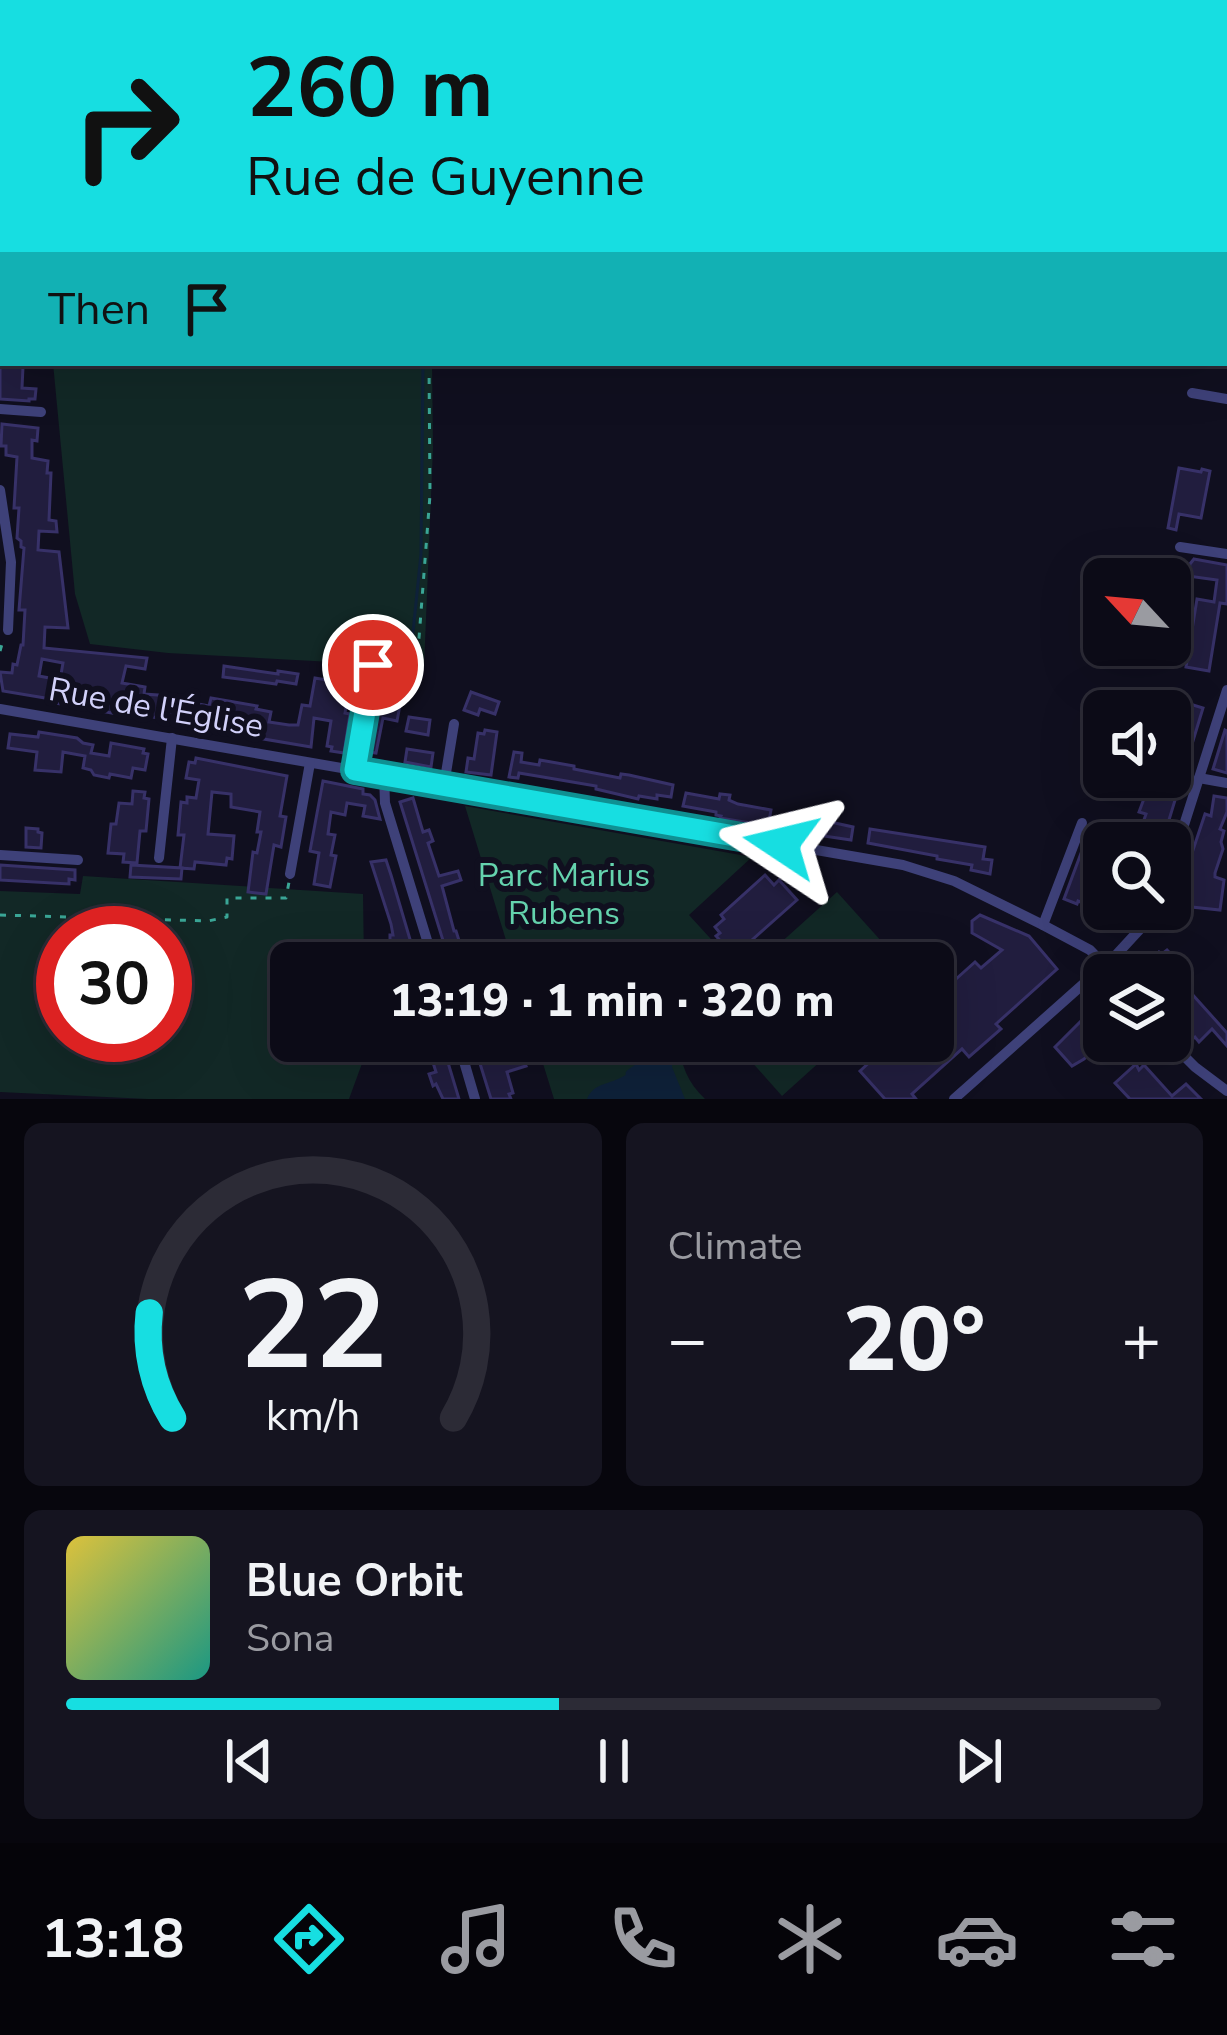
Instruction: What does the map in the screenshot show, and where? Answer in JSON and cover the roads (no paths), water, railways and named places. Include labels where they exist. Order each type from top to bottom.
[{"type":"street","points":[[1192,393],[1227,399]]},
{"type":"street","points":[[0,409],[41,412]]},
{"type":"street","points":[[0,490],[11,562],[8,630]]},
{"type":"street","points":[[1180,547],[1227,554]]},
{"type":"street","points":[[355,770],[373,665]]},
{"type":"street","points":[[1185,822],[1227,690]]},
{"type":"street","name":"Rue de l'Église","points":[[0,709],[903,865],[954,881],[1094,954]]},
{"type":"street","points":[[444,785],[454,724]]},
{"type":"street","points":[[159,858],[172,739]]},
{"type":"street","points":[[290,874],[310,763]]},
{"type":"street","points":[[385,775],[384,799],[428,942]]},
{"type":"street","points":[[1199,778],[1227,783]]},
{"type":"street","points":[[1043,925],[1082,823]]},
{"type":"street","points":[[0,855],[78,860]]},
{"type":"street","points":[[954,1099],[1083,992]]},
{"type":"street","points":[[1191,1061],[1222,1088],[1227,1075]]},
{"type":"street","points":[[464,1062],[475,1099]]},
{"type":"water","points":[[639,1062],[672,1062],[685,1099],[587,1099],[596,1088]]},
{"type":"waterway","points":[[411,652],[421,554],[423,366]]},
{"type":"park label","name":"Parc Marius Rubens","points":[[564,894]]}]
